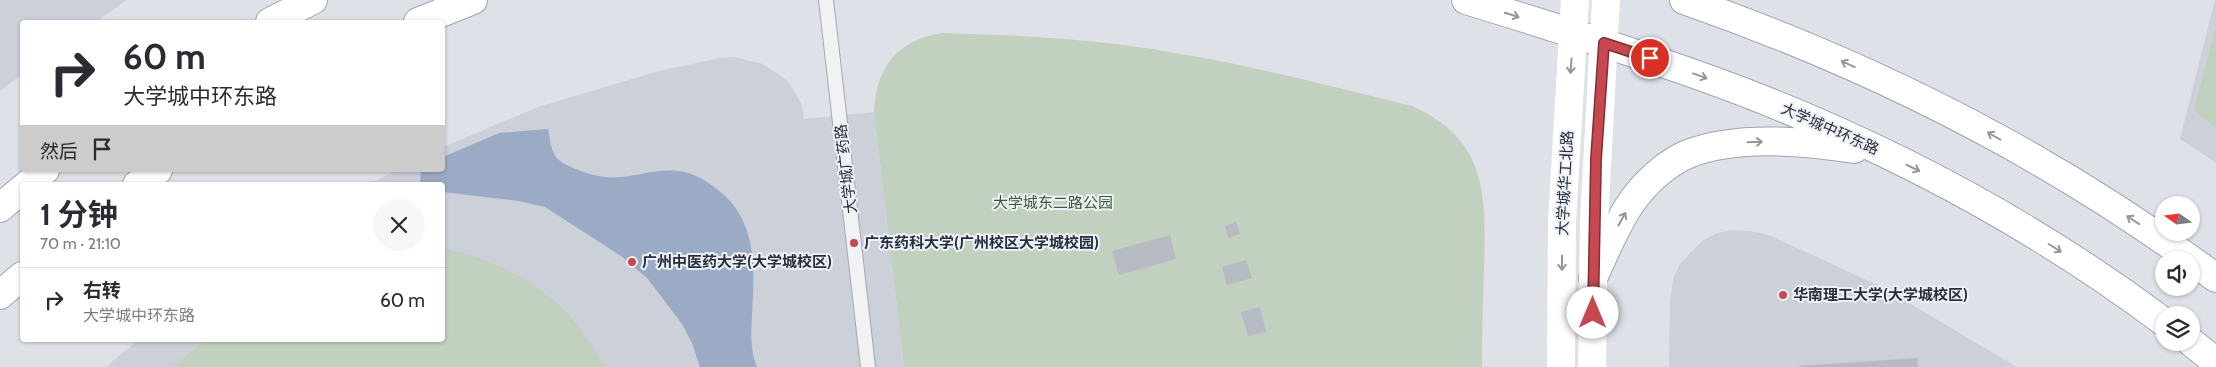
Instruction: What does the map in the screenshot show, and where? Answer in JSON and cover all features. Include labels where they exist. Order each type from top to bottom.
[{"type":"main road","points":[[274,20],[313,0]]},
{"type":"main road","points":[[423,20],[473,0]]},
{"type":"main road","name":"大学城中环东路","points":[[1466,0],[1604,43],[1746,93],[1803,116],[1946,185],[2022,228],[2098,276],[2155,316]]},
{"type":"main road","name":"大学城华工北路","points":[[1561,367],[1562,222],[1575,0]]},
{"type":"main road","name":"大学城华工北路","points":[[1592,367],[1596,159],[1606,0]]},
{"type":"main road","points":[[1684,0],[1829,55],[1977,126],[2089,191],[2182,252],[2216,278]]},
{"type":"main road","points":[[1593,278],[1630,204],[1655,176],[1686,155],[1704,148],[1754,142],[1830,145],[1883,153]]},
{"type":"main road","points":[[31,182],[43,172]]},
{"type":"main road","points":[[141,182],[155,172]]},
{"type":"main road","points":[[0,208],[20,191]]},
{"type":"main road","points":[[0,296],[20,278]]},
{"type":"main road","points":[[2200,349],[2216,362]]},
{"type":"lane","name":"大学城广药路","points":[[826,0],[868,367]]},
{"type":"shaded area","points":[[0,0],[127,0],[98,20],[20,20],[20,76],[0,91]]},
{"type":"shaded area","points":[[2216,0],[2216,163],[2180,139]]},
{"type":"shaded area","name":"广州中医药大学(大学城校区)","points":[[734,57],[763,64],[788,81],[802,105],[804,119],[874,112],[904,367],[106,367],[136,342],[445,342],[445,182],[374,182],[393,172],[445,172],[445,146],[538,107],[659,71],[720,58]]},
{"type":"shaded area","name":"华南理工大学(大学城校区)","points":[[1733,230],[1769,235],[1882,287],[2017,367],[1669,367],[1670,301],[1674,276],[1680,264],[1702,241],[1717,233]]},
{"type":"green space","points":[[2216,25],[2216,129],[2194,110]]},
{"type":"green space","name":"大学城东二路公园","points":[[942,33],[1088,41],[1205,58],[1294,77],[1412,106],[1437,120],[1456,135],[1469,153],[1477,172],[1482,193],[1485,241],[1482,367],[904,367],[874,112],[879,82],[892,59],[901,49],[913,42]]},
{"type":"green space","points":[[445,249],[492,263],[539,288],[571,317],[606,367],[173,367],[203,342],[445,342]]},
{"type":"water","points":[[548,129],[552,149],[556,157],[562,163],[573,168],[602,177],[621,177],[662,171],[682,172],[702,179],[720,192],[734,206],[743,221],[749,238],[753,275],[751,328],[753,354],[757,367],[700,367],[692,343],[682,324],[648,279],[621,256],[545,207],[518,201],[445,192],[445,182],[420,182],[421,172],[445,172],[445,156],[499,133]]},
{"type":"building","points":[[1236,222],[1240,234],[1228,238],[1225,226]]},
{"type":"building","points":[[1170,235],[1176,259],[1119,275],[1112,251]]},
{"type":"building","points":[[1246,260],[1252,278],[1227,285],[1222,267]]},
{"type":"building","points":[[1260,307],[1266,332],[1248,336],[1241,312]]},
{"type":"building","points":[[1917,358],[1918,367],[1798,367],[1798,366]]},
{"type":"place","name":"广东药科大学(广州校区大学城校园)","points":[[854,243]]},
{"type":"place","name":"广州中医药大学(大学城校区)","points":[[632,262]]},
{"type":"place","name":"华南理工大学(大学城校区)","points":[[1783,295]]},
{"type":"route","points":[[1593,313],[1596,159],[1604,43],[1650,58]]}]
